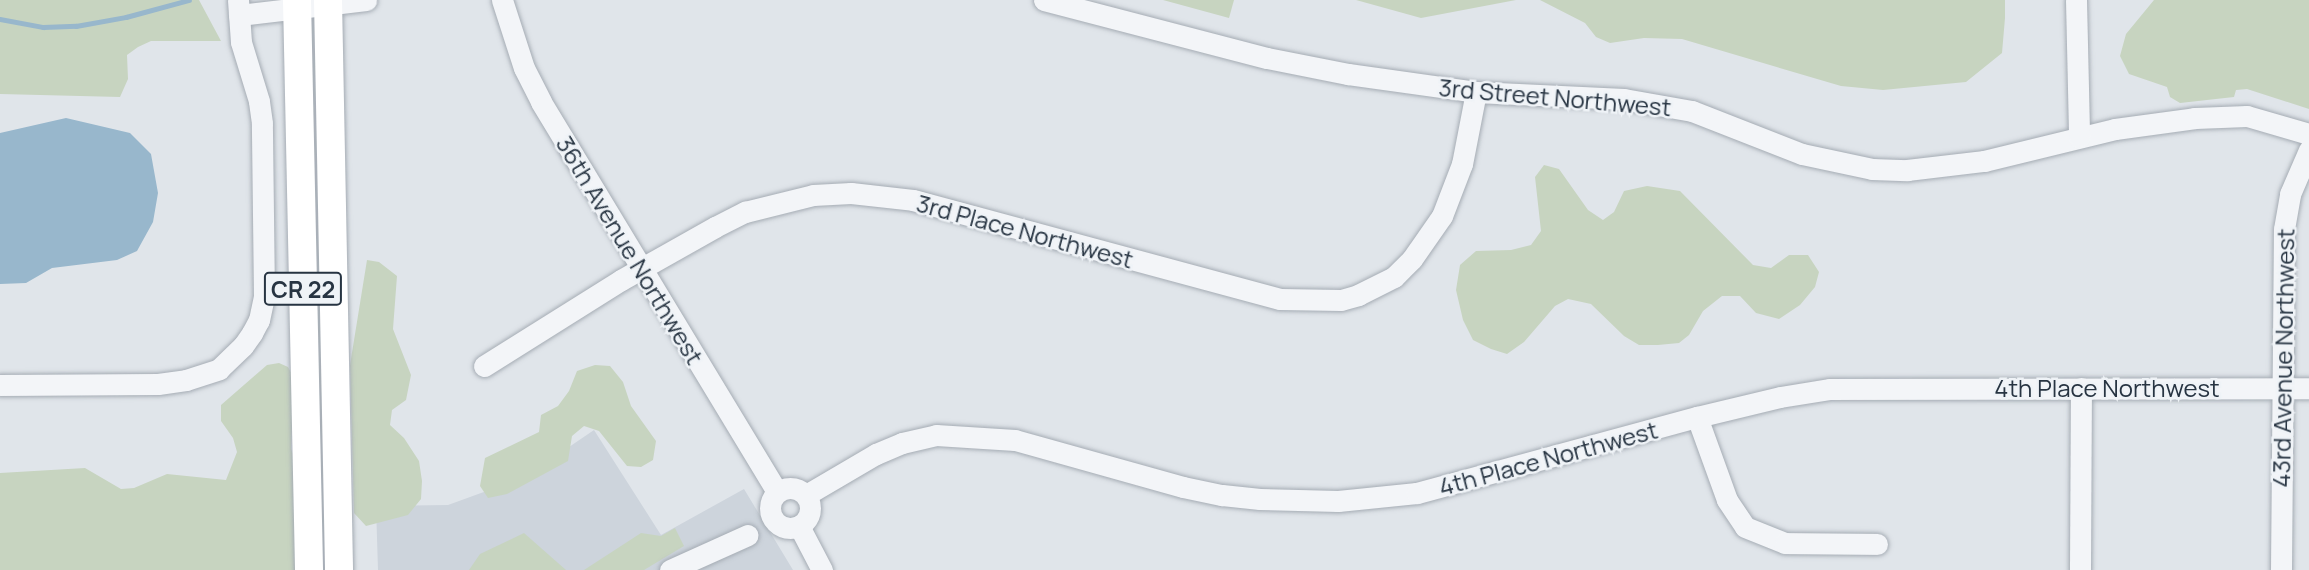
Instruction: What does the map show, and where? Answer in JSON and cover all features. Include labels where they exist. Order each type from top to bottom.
[{"type":"main road","name":"CR 22","points":[[328,3],[339,570]]},
{"type":"main road","name":"CR 22","points":[[298,4],[309,570]]},
{"type":"street","points":[[222,0],[227,8],[366,0]]},
{"type":"street","name":"36th Avenue Northwest","points":[[502,0],[535,92],[642,269],[774,498],[772,518],[792,527],[822,570]]},
{"type":"street","name":"3rd Street Northwest","points":[[1044,0],[1267,58],[1348,74],[1476,92],[1623,99],[1659,104],[1692,111],[1802,154],[1872,169],[1907,170],[1984,161],[2079,137],[2142,125],[2227,116],[2270,120],[2309,134]]},
{"type":"street","points":[[2076,0],[2079,137]]},
{"type":"street","points":[[0,385],[158,384],[186,380],[219,369],[237,353],[252,333],[259,320],[264,298],[262,123],[259,101],[242,45],[239,8]]},
{"type":"street","name":"3rd Place Northwest","points":[[484,366],[642,269],[745,212],[813,195],[851,193],[914,200],[1260,295],[1302,301],[1341,300],[1394,277],[1429,237],[1442,216],[1462,164],[1476,92]]},
{"type":"street","name":"43rd Avenue Northwest","points":[[2281,570],[2284,229],[2290,194],[2309,150]]},
{"type":"street","points":[[2080,570],[2081,388]]},
{"type":"street","name":"4th Place Northwest","points":[[806,495],[876,454],[902,443],[952,435],[1015,440],[1183,487],[1222,495],[1301,501],[1375,499],[1467,481],[1698,417],[1780,397],[1830,389],[2309,388]]},
{"type":"street","points":[[1698,417],[1727,500],[1745,527],[1785,543],[1877,544]]},
{"type":"street","points":[[670,570],[748,536],[792,527],[808,517],[811,506],[806,495],[792,489],[774,498],[748,536]]},
{"type":"shaded area","points":[[594,430],[661,535],[744,489],[793,570],[378,570],[376,506],[448,505],[525,477]]},
{"type":"green space","points":[[0,0],[199,0],[221,41],[151,41],[138,47],[127,55],[128,79],[120,97],[0,94]]},
{"type":"green space","points":[[1163,0],[1234,0],[1229,18]]},
{"type":"green space","points":[[1356,0],[1516,0],[1421,18]]},
{"type":"green space","points":[[1540,0],[2005,0],[2005,18],[2002,53],[1966,82],[1883,90],[1841,86],[1682,39],[1644,38],[1610,43],[1596,37],[1585,23]]},
{"type":"green space","points":[[2154,0],[2309,0],[2309,109],[2247,89],[2236,90],[2234,97],[2180,103],[2170,97],[2167,87],[2129,74],[2120,56],[2126,34]]},
{"type":"green space","points":[[1544,165],[1559,169],[1588,210],[1603,220],[1614,212],[1624,191],[1647,186],[1680,191],[1753,265],[1771,268],[1789,255],[1808,255],[1819,272],[1815,287],[1800,305],[1779,319],[1756,313],[1740,296],[1722,296],[1703,311],[1689,335],[1679,343],[1658,345],[1639,345],[1624,336],[1591,304],[1568,299],[1555,306],[1524,342],[1507,354],[1491,349],[1473,340],[1463,320],[1456,290],[1460,265],[1476,251],[1511,250],[1531,245],[1541,231],[1535,177]]},
{"type":"green space","points":[[367,260],[379,262],[397,276],[393,329],[411,375],[406,400],[392,410],[390,425],[404,438],[419,461],[422,481],[421,499],[408,515],[366,526],[354,513],[350,365]]},
{"type":"green space","points":[[279,363],[288,367],[294,378],[291,449],[298,468],[300,570],[0,570],[0,473],[85,468],[121,489],[134,488],[167,474],[226,480],[237,452],[233,438],[221,421],[221,405],[267,365]]},
{"type":"green space","points":[[595,365],[610,366],[623,382],[631,406],[656,441],[653,460],[641,467],[627,466],[599,431],[584,426],[572,436],[568,461],[507,494],[488,498],[480,486],[485,458],[539,432],[541,415],[558,406],[569,391],[577,371]]},
{"type":"green space","points":[[675,528],[684,546],[644,570],[584,570],[641,533],[661,536]]},
{"type":"green space","points":[[524,533],[566,570],[469,570],[480,554]]},
{"type":"water","points":[[66,118],[130,133],[151,154],[158,193],[153,222],[137,251],[117,260],[52,268],[26,283],[0,284],[0,133]]},
{"type":"waterway","points":[[0,19],[43,27],[76,26],[126,17],[189,0]]}]
